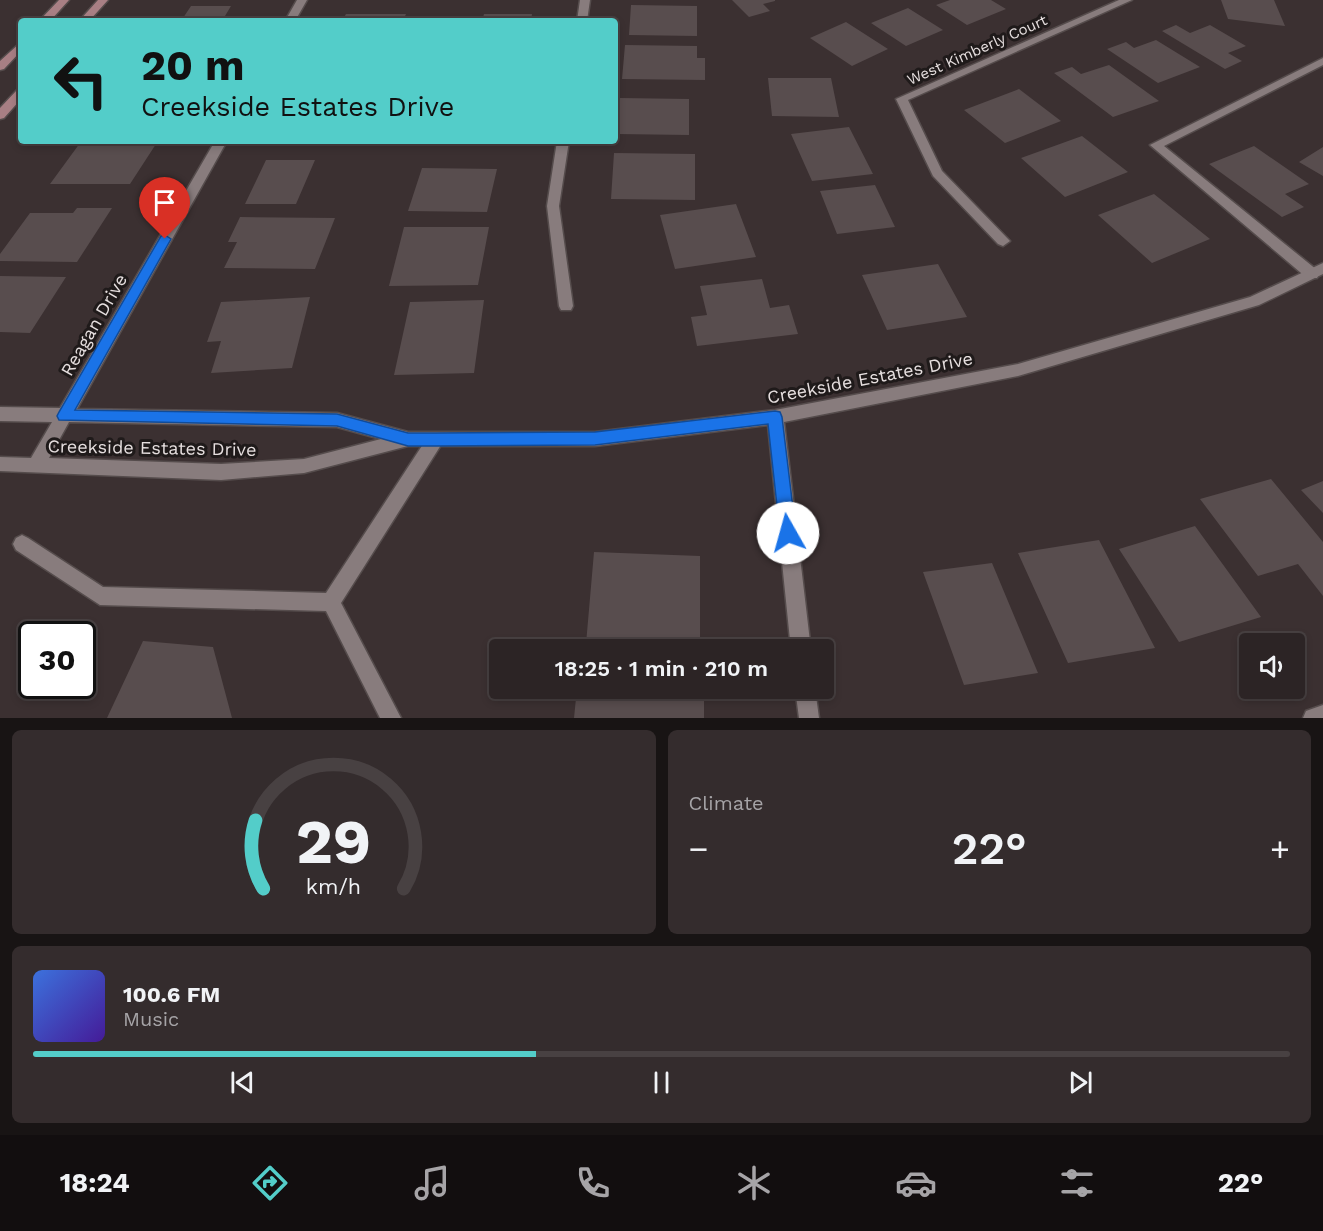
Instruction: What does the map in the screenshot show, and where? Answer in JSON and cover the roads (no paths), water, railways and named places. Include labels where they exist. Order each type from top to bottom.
[{"type":"main road","points":[[47,18],[64,0]]},
{"type":"main road","points":[[87,18],[103,0]]},
{"type":"main road","points":[[0,68],[18,48]]},
{"type":"main road","points":[[0,115],[18,95]]},
{"type":"street","points":[[292,18],[302,0]]},
{"type":"street","points":[[582,18],[585,0]]},
{"type":"street","name":"West Kimberly Court","points":[[1003,241],[937,173],[902,99],[1127,0]]},
{"type":"street","points":[[1317,271],[1156,145],[1323,61]]},
{"type":"street","name":"Reagan Drive","points":[[36,465],[219,144]]},
{"type":"street","points":[[563,144],[553,206],[566,306]]},
{"type":"street","name":"Creekside Estates Drive","points":[[0,464],[233,471],[304,466],[408,440],[595,439],[775,417],[1018,370],[1254,301],[1317,271]]},
{"type":"street","name":"Creekside Estates Drive","points":[[0,414],[337,420],[408,440]]},
{"type":"street","points":[[775,417],[800,639]]},
{"type":"street","points":[[331,602],[435,440]]},
{"type":"street","points":[[22,544],[100,596],[331,602]]},
{"type":"street","points":[[331,602],[391,718]]},
{"type":"street","points":[[806,699],[809,718]]},
{"type":"street","points":[[1313,718],[1323,715]]}]
